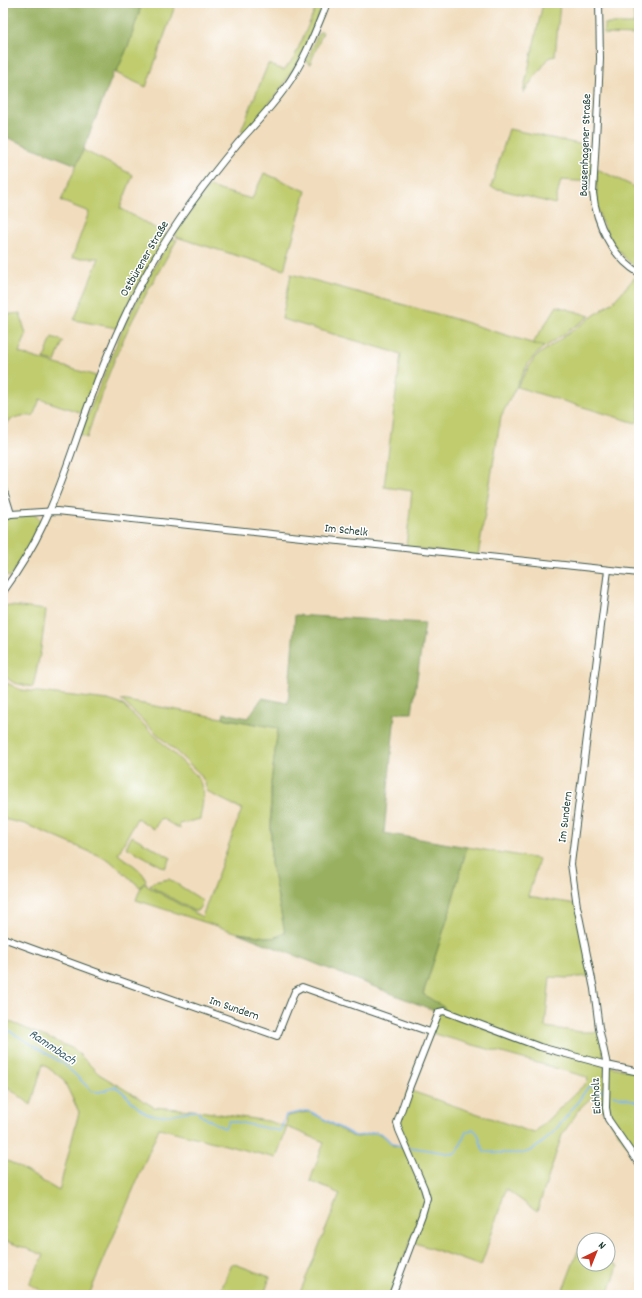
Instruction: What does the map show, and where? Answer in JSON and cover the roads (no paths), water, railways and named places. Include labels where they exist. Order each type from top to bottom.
[{"type":"street","name":"Ostbürener Straße","points":[[3,592],[29,552],[50,510],[91,397],[118,330],[144,279],[175,227],[206,185],[238,144],[285,89],[301,63],[315,34],[327,3]]},
{"type":"street","name":"Bausenhagener Straße","points":[[599,3],[600,59],[593,193],[594,204],[602,228],[612,245],[628,264],[639,273]]},
{"type":"street","points":[[3,488],[11,514]]},
{"type":"street","points":[[3,517],[11,514],[50,510]]},
{"type":"street","name":"Im Schelk","points":[[50,510],[639,573]]},
{"type":"street","name":"Im Sundern","points":[[607,1065],[599,1028],[594,989],[577,906],[571,864],[608,570]]},
{"type":"street","name":"Im Sundern","points":[[3,938],[277,1036],[295,991],[302,987],[430,1032]]},
{"type":"street","points":[[392,1295],[427,1198],[397,1123],[430,1032],[439,1012],[444,1011],[540,1048],[639,1072]]},
{"type":"street","name":"Eichholz","points":[[607,1065],[606,1108],[608,1119],[639,1164]]},
{"type":"waterway","name":"Rammbach","points":[[3,1027],[64,1064],[92,1091],[99,1092],[116,1087],[141,1110],[148,1114],[162,1116],[198,1111],[200,1115],[225,1128],[229,1121],[232,1121],[280,1131],[286,1115],[306,1111],[311,1112],[355,1136],[375,1132],[382,1134],[392,1144],[402,1146]]},
{"type":"waterway","name":"Rammbach","points":[[409,1147],[453,1154],[458,1151],[466,1132],[473,1129],[478,1134],[484,1152],[524,1153],[541,1144],[550,1135],[568,1115],[588,1087],[593,1086],[604,1092]]},
{"type":"waterway","name":"Rammbach","points":[[613,1095],[639,1102]]}]
